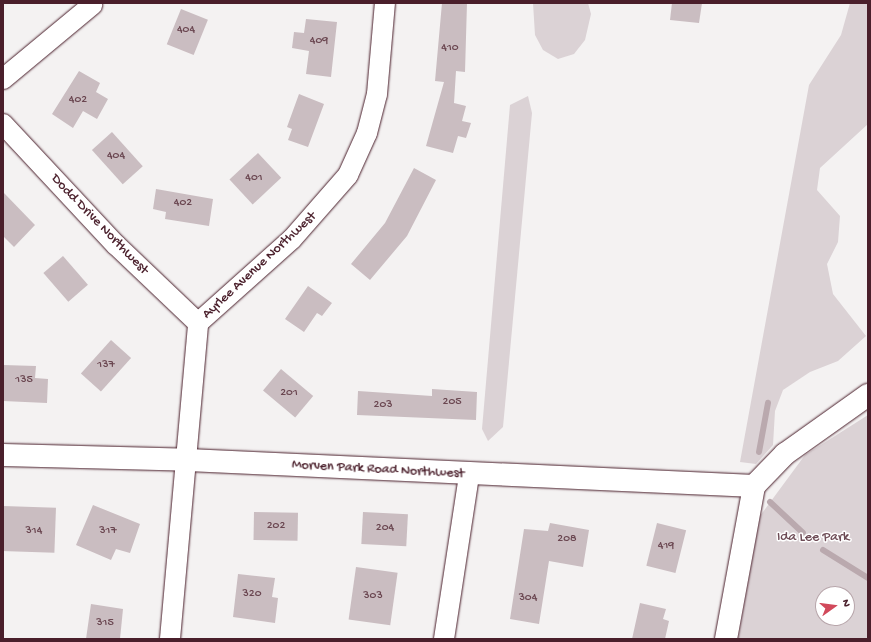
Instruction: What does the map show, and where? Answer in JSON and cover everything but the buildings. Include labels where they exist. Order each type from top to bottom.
[{"type":"street","name":"Ayrlee Avenue Northwest","points":[[170,639],[188,460],[198,323],[292,239],[348,175],[367,133],[377,94],[385,3]]},
{"type":"street","points":[[3,79],[92,5]]},
{"type":"street","name":"Dodd Drive Northwest","points":[[3,124],[116,245],[198,323]]},
{"type":"street","points":[[726,639],[754,486],[785,454],[868,395]]},
{"type":"street","name":"Morven Park Road Northwest","points":[[3,455],[188,460],[469,475],[754,486]]},
{"type":"street","points":[[444,639],[469,475]]},
{"type":"green space","points":[[533,3],[588,3],[591,14],[585,40],[574,54],[558,59],[543,50],[535,35]]},
{"type":"green space","points":[[850,3],[868,3],[868,124],[820,168],[817,190],[840,216],[838,242],[827,264],[833,294],[866,336],[838,361],[810,372],[783,390],[775,411],[773,445],[756,464],[740,462],[809,85],[841,35]]},
{"type":"green space","points":[[528,96],[532,113],[503,427],[488,441],[482,429],[510,105]]},
{"type":"green space","name":"Ida Lee Park","points":[[868,415],[868,639],[738,639],[760,516],[805,455]]},
{"type":"waterway","points":[[759,452],[768,403]]},
{"type":"waterway","points":[[770,502],[803,533]]},
{"type":"waterway","points":[[823,550],[868,578]]}]
